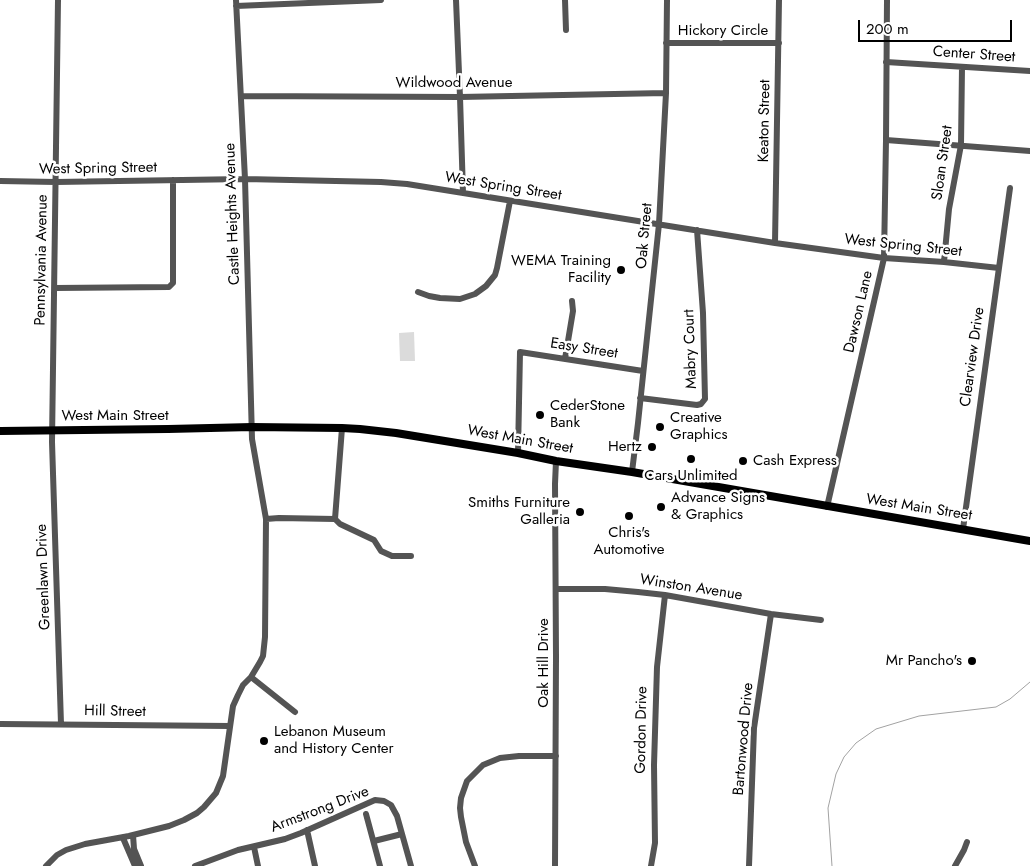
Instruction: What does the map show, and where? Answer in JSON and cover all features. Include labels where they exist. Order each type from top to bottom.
[{"type":"main road","name":"West Main Street","points":[[0,431],[252,427],[342,428],[396,433],[1030,541]]},
{"type":"street","name":"Pennsylvania Avenue","points":[[52,430],[58,0]]},
{"type":"street","points":[[236,3],[301,4],[381,0]]},
{"type":"street","points":[[456,0],[463,193]]},
{"type":"street","points":[[565,0],[566,30]]},
{"type":"street","name":"Oak Street","points":[[632,472],[659,224],[666,93],[667,0]]},
{"type":"street","name":"Keaton Street","points":[[775,243],[779,0]]},
{"type":"street","name":"Dawson Lane","points":[[827,507],[884,258],[887,0]]},
{"type":"street","name":"Castle Heights Avenue","points":[[46,866],[66,850],[85,844],[123,838],[169,826],[197,813],[210,801],[223,776],[233,706],[244,685],[260,662],[264,648],[266,519],[252,440],[241,96],[236,3]]},
{"type":"street","name":"Hickory Circle","points":[[666,43],[779,43]]},
{"type":"street","name":"Center Street","points":[[886,62],[1030,71]]},
{"type":"street","name":"Sloan Street","points":[[944,262],[950,209],[961,145],[962,67]]},
{"type":"street","name":"Wildwood Avenue","points":[[241,96],[460,96],[666,93]]},
{"type":"street","points":[[886,140],[1030,151]]},
{"type":"street","points":[[55,288],[169,287],[173,283],[174,278],[173,180]]},
{"type":"street","name":"West Spring Street","points":[[0,182],[244,180],[407,184],[775,243],[884,258],[999,268]]},
{"type":"street","name":"Clearview Drive","points":[[963,529],[1010,188]]},
{"type":"street","points":[[418,292],[440,298],[460,299],[475,294],[486,286],[497,268],[510,201]]},
{"type":"street","name":"Mabry Court","points":[[640,398],[697,405],[701,404],[705,399],[697,230]]},
{"type":"street","points":[[565,359],[573,311],[572,301]]},
{"type":"street","name":"Easy Street","points":[[518,453],[520,352],[643,371]]},
{"type":"street","points":[[335,519],[342,428]]},
{"type":"street","name":"Greenlawn Drive","points":[[52,430],[61,724]]},
{"type":"street","name":"Oak Hill Drive","points":[[555,866],[556,461]]},
{"type":"street","points":[[266,519],[335,519],[343,526],[374,540],[381,551],[392,556],[411,556]]},
{"type":"street","name":"Winston Avenue","points":[[556,588],[605,589],[665,596],[771,614],[821,620]]},
{"type":"street","name":"Gordon Drive","points":[[651,866],[654,843],[656,668],[665,596]]},
{"type":"street","name":"Bartonwood Drive","points":[[749,866],[754,728],[771,614]]},
{"type":"street","points":[[251,677],[295,712]]},
{"type":"street","name":"Hill Street","points":[[0,724],[230,726]]},
{"type":"street","points":[[475,866],[466,842],[460,808],[467,781],[483,765],[500,758],[556,756]]},
{"type":"street","name":"Armstrong Drive","points":[[196,866],[238,850],[285,839],[375,800],[391,804],[397,816],[411,866]]},
{"type":"street","points":[[366,814],[380,866]]},
{"type":"street","points":[[307,830],[315,866]]},
{"type":"street","points":[[374,841],[402,834]]},
{"type":"street","points":[[133,835],[134,849],[141,866]]},
{"type":"street","points":[[123,838],[135,866]]},
{"type":"street","points":[[955,866],[967,842]]},
{"type":"street","points":[[254,847],[258,866]]},
{"type":"shaded area","points":[[414,332],[415,361],[400,361],[399,333]]},
{"type":"waterway","points":[[832,866],[828,808],[836,774],[844,757],[856,743],[876,729],[919,716],[996,707],[1010,699],[1030,682]]},
{"type":"place","name":"WEMA Training Facility","points":[[621,270]]},
{"type":"place","name":"CederStone Bank","points":[[540,415]]},
{"type":"place","name":"Creative Graphics","points":[[660,427]]},
{"type":"place","name":"Hertz","points":[[652,447]]},
{"type":"place","name":"Cars Unlimited","points":[[691,459]]},
{"type":"place","name":"Cash Express","points":[[743,461]]},
{"type":"place","name":"Advance Signs & Graphics","points":[[661,507]]},
{"type":"place","name":"Smiths Furniture Galleria","points":[[580,512]]},
{"type":"place","name":"Chris's Automotive","points":[[629,516]]},
{"type":"place","name":"Mr Pancho's","points":[[972,661]]},
{"type":"place","name":"Lebanon Museum and History Center","points":[[264,741]]}]
